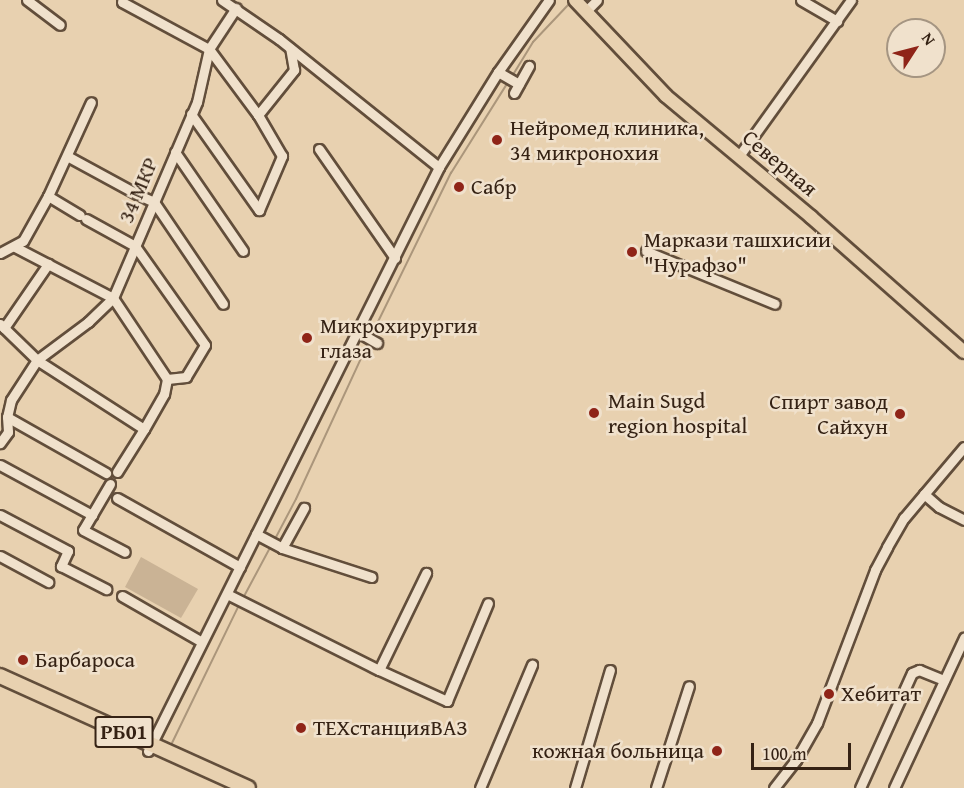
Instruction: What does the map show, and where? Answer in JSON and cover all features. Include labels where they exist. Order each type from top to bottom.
[{"type":"highway","name":"РБ01","points":[[0,676],[233,788]]},
{"type":"highway","name":"РБ01","points":[[0,684],[248,788]]},
{"type":"main road","name":"Северная","points":[[575,0],[587,10],[666,96],[739,156],[964,352]]},
{"type":"street","points":[[27,0],[60,26]]},
{"type":"street","points":[[222,0],[290,48],[439,167]]},
{"type":"street","points":[[150,748],[439,167],[498,72],[549,0]]},
{"type":"street","points":[[587,10],[597,0]]},
{"type":"street","points":[[801,0],[837,21]]},
{"type":"street","points":[[739,156],[851,0]]},
{"type":"street","points":[[122,3],[210,49],[258,115],[282,156],[259,210],[191,114]]},
{"type":"street","name":"34 МКР","points":[[112,298],[197,102],[210,49],[236,8]]},
{"type":"street","points":[[258,115],[294,70],[290,48]]},
{"type":"street","points":[[498,72],[513,84],[529,66]]},
{"type":"street","points":[[0,253],[23,241],[48,196],[91,102]]},
{"type":"street","points":[[319,149],[395,258]]},
{"type":"street","points":[[175,152],[243,251]]},
{"type":"street","points":[[67,156],[154,202],[223,304]]},
{"type":"street","points":[[48,196],[135,246],[205,345],[186,377],[167,379]]},
{"type":"street","points":[[15,247],[112,298],[167,379],[164,394],[117,472]]},
{"type":"street","points":[[646,251],[774,304]]},
{"type":"street","points":[[48,264],[2,326],[38,360],[144,429]]},
{"type":"street","points":[[0,443],[8,432],[7,417],[11,399],[38,360],[87,322],[112,298]]},
{"type":"street","points":[[358,332],[377,343]]},
{"type":"street","points":[[7,417],[106,473]]},
{"type":"street","points":[[774,788],[796,760],[817,723],[875,570],[904,518],[964,447]]},
{"type":"street","points":[[0,465],[92,515]]},
{"type":"street","points":[[110,484],[83,530],[125,552]]},
{"type":"street","points":[[924,494],[939,507],[964,520]]},
{"type":"street","points":[[117,498],[240,567]]},
{"type":"street","points":[[282,548],[303,508]]},
{"type":"street","points":[[0,515],[68,551],[61,566],[106,589]]},
{"type":"street","points":[[256,534],[282,548],[371,577]]},
{"type":"street","points":[[0,556],[48,582]]},
{"type":"street","points":[[379,670],[426,573]]},
{"type":"street","points":[[227,594],[379,670],[447,701],[488,603]]},
{"type":"street","points":[[122,596],[202,642]]},
{"type":"street","points":[[894,788],[964,638]]},
{"type":"street","points":[[480,788],[532,665]]},
{"type":"street","points":[[575,788],[610,670]]},
{"type":"street","points":[[860,788],[912,673],[919,670],[944,680]]},
{"type":"street","points":[[656,788],[689,686]]},
{"type":"shaded area","points":[[141,557],[198,589],[181,618],[125,587]]},
{"type":"waterway","points":[[511,78],[533,42],[568,5]]},
{"type":"waterway","points":[[371,336],[451,173],[508,82]]},
{"type":"waterway","points":[[275,539],[296,499],[369,341]]},
{"type":"waterway","points":[[242,600],[272,544]]},
{"type":"waterway","points":[[172,743],[239,605]]},
{"type":"place","name":"Нейромед клиника, 34 микронохия","points":[[497,140]]},
{"type":"place","name":"Сабр","points":[[459,187]]},
{"type":"place","name":"Маркази ташхисии \"Нурафзо\"","points":[[632,252]]},
{"type":"place","name":"Микрохирургия глаза","points":[[307,338]]},
{"type":"place","name":"Main Sugd region hospital","points":[[594,413]]},
{"type":"place","name":"Спирт завод Сайхун","points":[[900,414]]},
{"type":"place","name":"Барбароса","points":[[23,660]]},
{"type":"place","name":"Хебитат","points":[[829,694]]},
{"type":"place","name":"ТЕХстанцияВАЗ","points":[[301,728]]},
{"type":"place","name":"кожная больница","points":[[717,751]]}]
